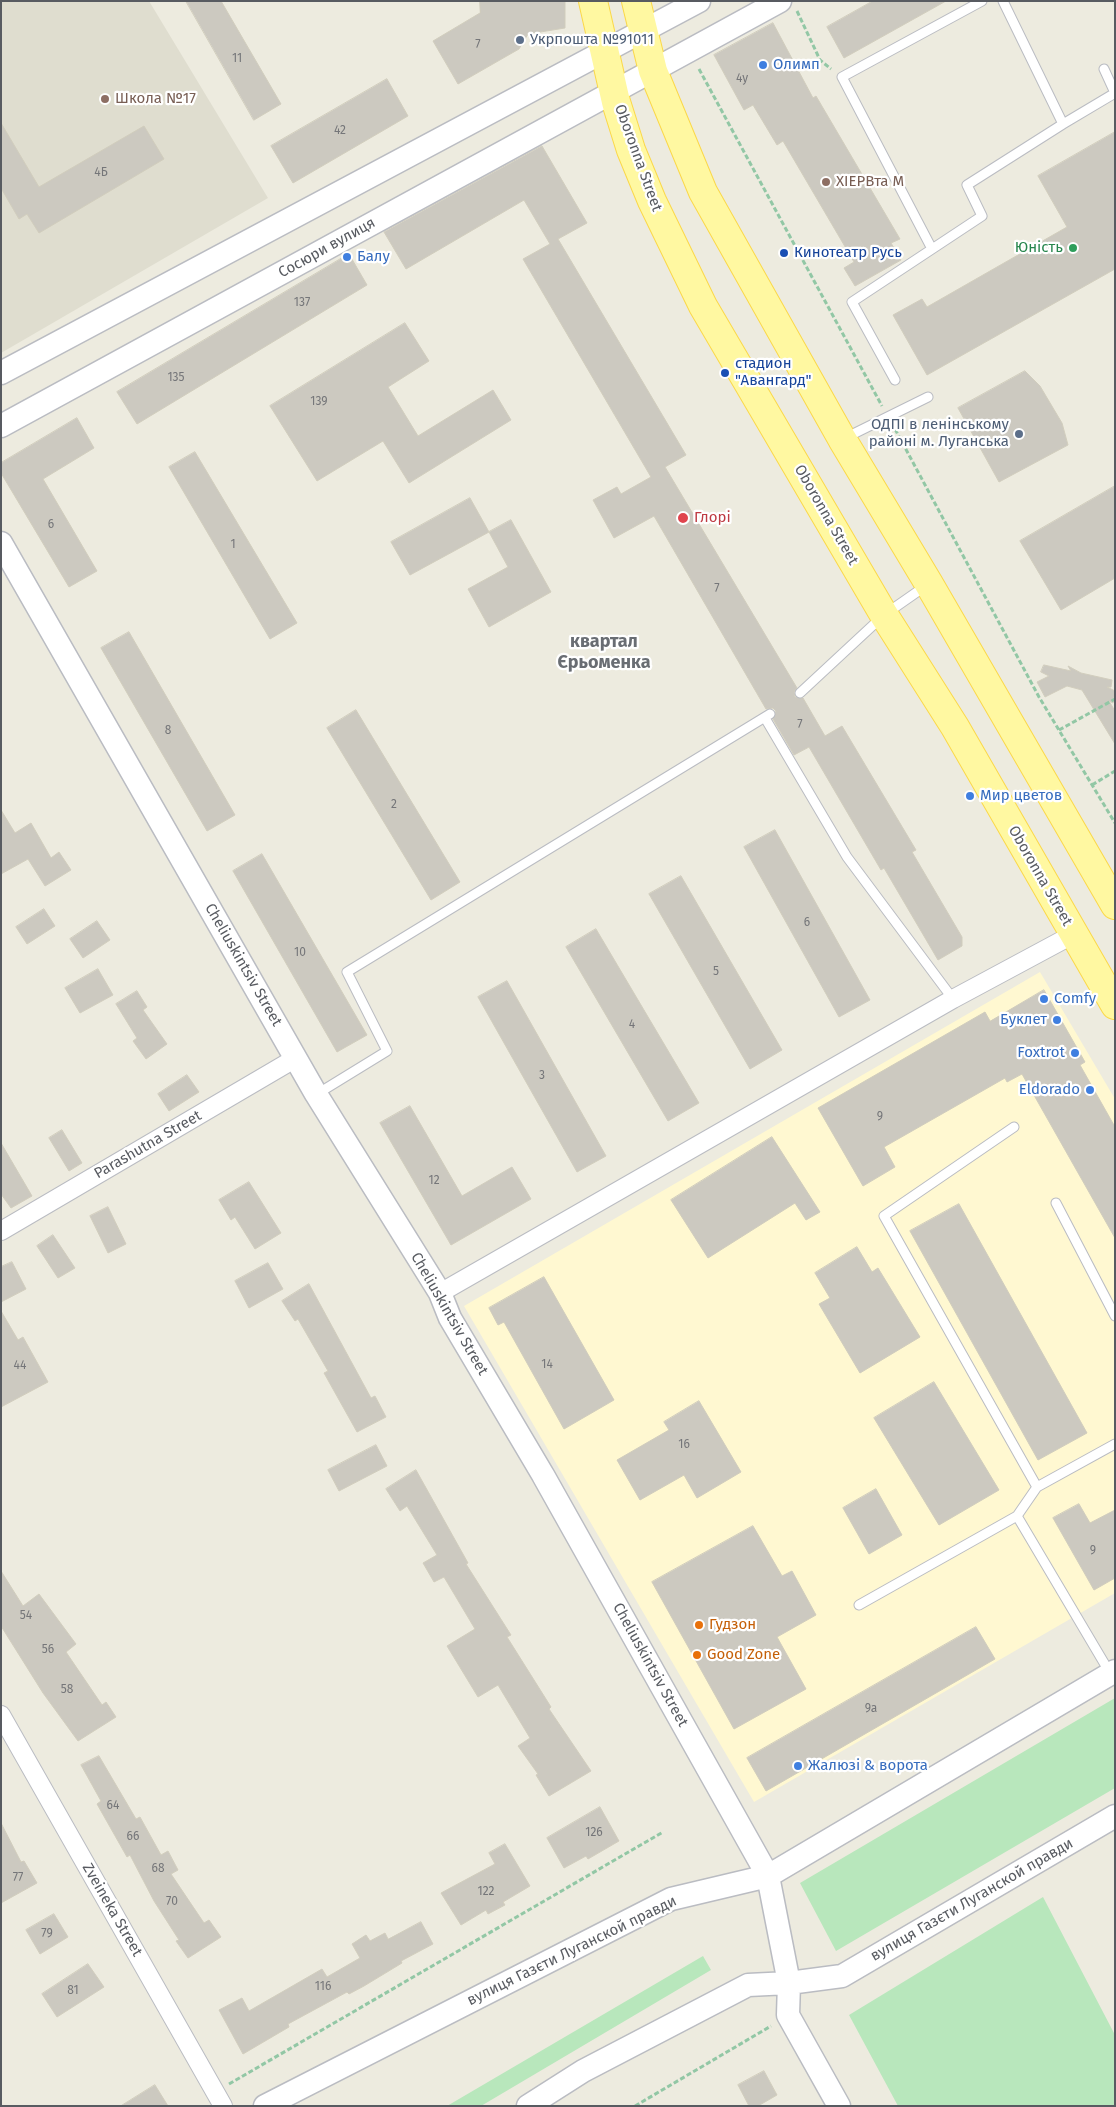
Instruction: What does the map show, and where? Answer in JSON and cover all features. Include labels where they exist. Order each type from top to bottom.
[{"type":"main road","name":"Oboronna Street","points":[[593,1],[604,51],[631,150],[652,201],[703,306],[884,615],[955,727],[1115,1004]]},
{"type":"main road","points":[[636,1],[642,33],[653,71],[703,192],[842,439],[929,584],[1115,906]]},
{"type":"street","points":[[1,373],[700,1]]},
{"type":"street","name":"Сосюри вулиця","points":[[1,426],[690,51],[788,6]]},
{"type":"street","name":"Cheliuskintsiv Street","points":[[1,543],[316,1094],[440,1293],[450,1318],[553,1493],[768,1876],[789,1983],[788,2015]]},
{"type":"street","points":[[440,1293],[953,999],[1074,934]]},
{"type":"street","name":"Parashutna Street","points":[[1,1231],[296,1058]]},
{"type":"street","name":"вулиця Газєти Луганской правди","points":[[265,2106],[671,1899],[768,1876],[1113,1672]]},
{"type":"street","name":"Zveineka Street","points":[[1,1715],[219,2099]]},
{"type":"street","name":"вулиця Газєти Луганской правди","points":[[528,2106],[583,2071],[748,1985],[789,1983],[842,1976],[1115,1816]]},
{"type":"street","points":[[788,2015],[839,2106]]},
{"type":"lane","points":[[932,249],[842,77],[982,1]]},
{"type":"lane","points":[[1004,1],[1063,124]]},
{"type":"lane","points":[[895,380],[852,302],[982,216],[966,185],[1115,93],[1104,68]]},
{"type":"lane","points":[[842,439],[928,397]]},
{"type":"lane","points":[[800,693],[884,615],[929,584]]},
{"type":"lane","points":[[316,1094],[388,1051],[347,972],[767,716],[847,857],[953,999]]},
{"type":"lane","points":[[1014,1127],[884,1216],[1037,1487]]},
{"type":"lane","points":[[1056,1202],[1115,1316]]},
{"type":"lane","points":[[859,1605],[1017,1516],[1037,1487],[1115,1444]]},
{"type":"lane","points":[[1017,1516],[1113,1672]]},
{"type":"path","points":[[788,6],[820,60],[842,77]]},
{"type":"path","points":[[690,51],[1059,730],[1115,823]]},
{"type":"path","points":[[1059,730],[1115,699]]},
{"type":"path","points":[[1092,785],[1115,771]]},
{"type":"path","points":[[219,2099],[663,1832]]},
{"type":"path","points":[[635,2106],[788,2015]]},
{"type":"shaded area","name":"Школа №17","points":[[1,1],[149,1],[268,198],[1,353]]},
{"type":"shaded area","points":[[1040,972],[1115,1099],[1115,1593],[754,1802],[464,1306]]},
{"type":"green space","points":[[1115,1698],[1115,1788],[836,1951],[800,1883]]},
{"type":"green space","points":[[1043,1897],[1115,2035],[1115,2106],[898,2106],[849,2015]]},
{"type":"green space","points":[[703,1956],[711,1970],[481,2106],[447,2106]]},
{"type":"building","points":[[186,1],[221,1],[281,104],[254,120]]},
{"type":"building","points":[[480,1],[565,1],[565,28],[528,34],[519,49],[458,84],[433,41],[480,13]]},
{"type":"building","points":[[873,1],[946,1],[844,58],[827,27]]},
{"type":"building","points":[[773,23],[813,98],[816,96],[900,239],[891,243],[901,260],[855,286],[844,268],[854,262],[783,141],[777,145],[753,105],[744,110],[714,55]]},
{"type":"building","points":[[387,79],[408,116],[293,183],[271,146]]},
{"type":"building","points":[[1,123],[39,187],[144,126],[164,159],[39,233],[27,214],[19,219],[1,188]]},
{"type":"building","name":"Юність","points":[[1115,132],[1115,269],[927,375],[893,315],[922,299],[927,307],[1067,227],[1038,176]]},
{"type":"building","points":[[542,146],[587,223],[558,239],[686,455],[665,467],[797,688],[794,692],[795,697],[803,698],[825,736],[842,726],[916,850],[912,852],[962,937],[962,946],[938,960],[884,868],[881,870],[809,747],[794,755],[773,719],[776,711],[773,708],[766,709],[654,516],[614,538],[593,500],[617,487],[621,494],[651,477],[523,259],[550,244],[524,200],[406,269],[384,232]]},
{"type":"building","points":[[349,254],[367,285],[137,424],[117,392]]},
{"type":"building","points":[[405,323],[429,361],[388,387],[418,436],[493,390],[511,420],[409,483],[383,441],[317,481],[270,406]]},
{"type":"building","name":"ОДПІ в ленінському районі м. Луганська","points":[[1025,371],[1040,386],[1062,423],[1068,445],[999,482],[958,408]]},
{"type":"building","points":[[77,418],[94,448],[43,479],[97,571],[69,587],[1,473],[1,463]]},
{"type":"building","points":[[195,452],[297,623],[270,639],[169,467]]},
{"type":"building","points":[[1115,486],[1115,578],[1061,610],[1020,541]]},
{"type":"building","points":[[470,498],[489,532],[410,575],[391,542]]},
{"type":"building","points":[[511,520],[551,592],[489,627],[468,589],[508,567],[489,532]]},
{"type":"building","points":[[129,632],[235,815],[207,831],[101,648]]},
{"type":"building","points":[[1044,665],[1071,671],[1068,666],[1081,673],[1112,680],[1111,687],[1107,687],[1115,691],[1113,703],[1109,701],[1115,711],[1115,744],[1082,690],[1067,686],[1045,697],[1037,682],[1049,676],[1041,672]]},
{"type":"building","points":[[356,710],[460,882],[431,900],[327,728]]},
{"type":"building","points":[[1,810],[15,833],[31,823],[51,858],[59,852],[71,870],[45,886],[28,859],[1,874]]},
{"type":"building","points":[[775,830],[870,1000],[839,1017],[744,847]]},
{"type":"building","points":[[262,854],[367,1035],[337,1052],[233,871]]},
{"type":"building","points":[[681,876],[782,1050],[750,1069],[649,894]]},
{"type":"building","points":[[44,909],[55,926],[27,944],[16,927]]},
{"type":"building","points":[[97,921],[110,940],[83,958],[70,939]]},
{"type":"building","points":[[596,929],[699,1103],[668,1121],[566,947]]},
{"type":"building","points":[[98,969],[113,995],[80,1013],[65,988]]},
{"type":"building","points":[[507,981],[606,1156],[577,1172],[478,997]]},
{"type":"building","points":[[1044,990],[1085,1062],[1080,1065],[1115,1127],[1115,1238],[1022,1074],[1007,1082],[1005,1078],[884,1147],[895,1167],[863,1186],[818,1108],[985,1012],[990,1021]]},
{"type":"building","points":[[137,991],[147,1007],[143,1010],[167,1044],[146,1059],[133,1041],[137,1038],[116,1004]]},
{"type":"building","points":[[187,1075],[199,1092],[169,1111],[158,1094]]},
{"type":"building","points":[[410,1106],[462,1196],[512,1167],[531,1199],[451,1245],[380,1123]]},
{"type":"building","points":[[62,1130],[82,1163],[69,1171],[49,1138]]},
{"type":"building","points":[[772,1137],[820,1212],[806,1220],[795,1203],[708,1258],[671,1200]]},
{"type":"building","points":[[1,1143],[32,1196],[11,1208],[1,1194]]},
{"type":"building","points":[[249,1182],[281,1233],[255,1249],[235,1217],[231,1220],[219,1200]]},
{"type":"building","points":[[959,1204],[1087,1433],[1038,1460],[910,1231]]},
{"type":"building","points":[[108,1207],[126,1244],[108,1253],[90,1216]]},
{"type":"building","points":[[53,1235],[75,1268],[58,1278],[37,1246]]},
{"type":"building","points":[[857,1247],[872,1272],[878,1268],[920,1337],[860,1373],[819,1304],[830,1298],[815,1273]]},
{"type":"building","points":[[12,1262],[26,1289],[1,1302],[1,1267]]},
{"type":"building","points":[[268,1263],[283,1289],[249,1308],[235,1281]]},
{"type":"building","points":[[544,1277],[614,1400],[564,1429],[504,1322],[498,1325],[489,1308]]},
{"type":"building","points":[[309,1284],[371,1398],[375,1396],[386,1417],[357,1432],[324,1373],[328,1371],[298,1319],[295,1321],[282,1301]]},
{"type":"building","points":[[1,1311],[18,1340],[23,1337],[48,1382],[1,1407]]},
{"type":"building","points":[[934,1382],[999,1490],[939,1525],[874,1418]]},
{"type":"building","points":[[699,1401],[741,1472],[697,1498],[684,1475],[640,1500],[617,1460],[669,1430],[664,1422]]},
{"type":"building","points":[[376,1445],[387,1466],[339,1491],[328,1470]]},
{"type":"building","points":[[416,1470],[468,1563],[466,1564],[511,1635],[507,1637],[551,1707],[549,1709],[591,1771],[549,1796],[536,1775],[538,1774],[518,1746],[530,1738],[498,1685],[478,1697],[447,1646],[475,1629],[444,1577],[434,1582],[423,1563],[437,1555],[407,1506],[400,1511],[386,1489]]},
{"type":"building","points":[[876,1489],[902,1535],[869,1554],[843,1508]]},
{"type":"building","points":[[1079,1504],[1090,1523],[1115,1510],[1115,1578],[1094,1590],[1053,1518]]},
{"type":"building","points":[[753,1526],[782,1576],[792,1571],[816,1615],[777,1637],[806,1689],[734,1729],[652,1582]]},
{"type":"building","points":[[1,1571],[23,1606],[39,1594],[76,1644],[66,1652],[102,1705],[106,1702],[116,1717],[78,1741],[43,1693],[1,1626]]},
{"type":"building","points":[[976,1627],[995,1659],[766,1791],[747,1758]]},
{"type":"building","points":[[99,1756],[136,1819],[140,1817],[161,1855],[168,1851],[178,1870],[171,1874],[204,1923],[209,1920],[221,1937],[188,1958],[176,1941],[179,1940],[154,1901],[130,1855],[127,1857],[97,1804],[101,1801],[81,1765]]},
{"type":"building","points":[[600,1807],[619,1841],[588,1859],[586,1856],[564,1868],[547,1838]]},
{"type":"building","points":[[1,1823],[21,1862],[24,1861],[37,1883],[1,1903]]},
{"type":"building","points":[[505,1844],[530,1886],[503,1902],[505,1905],[488,1914],[486,1910],[461,1925],[441,1893],[495,1864],[489,1853]]},
{"type":"building","points":[[54,1914],[68,1937],[40,1954],[26,1930]]},
{"type":"building","points":[[421,1922],[433,1944],[401,1961],[402,1963],[364,1986],[349,1994],[347,1992],[288,2024],[289,2027],[243,2054],[219,2010],[242,1998],[249,2011],[322,1969],[327,1977],[360,1958],[352,1944],[366,1935],[370,1941],[385,1933],[388,1939]]},
{"type":"building","points":[[88,1964],[104,1987],[57,2017],[42,1994]]},
{"type":"building","points":[[764,2071],[777,2095],[758,2106],[749,2106],[738,2085]]},
{"type":"building","points":[[155,2085],[168,2106],[121,2106]]},
{"type":"place","name":"Укрпошта №91011","points":[[520,40]]},
{"type":"place","name":"Олимп","points":[[763,65]]},
{"type":"place","name":"Школа №17","points":[[105,99]]},
{"type":"place","name":"ХІЕРВта М","points":[[826,182]]},
{"type":"place","name":"Юність","points":[[1073,248]]},
{"type":"place","name":"Кинотеатр Русь","points":[[784,253]]},
{"type":"place","name":"Балу","points":[[347,257]]},
{"type":"place","name":"стадион \"Авангард\"","points":[[725,373]]},
{"type":"place","name":"ОДПІ в ленінському районі м. Луганська","points":[[1019,434]]},
{"type":"place","name":"Глорі","points":[[683,518]]},
{"type":"place","name":"Мир цветов","points":[[970,796]]},
{"type":"place","name":"Comfy","points":[[1044,999]]},
{"type":"place","name":"Буклет","points":[[1057,1020]]},
{"type":"place","name":"Foxtrot","points":[[1075,1053]]},
{"type":"place","name":"Eldorado","points":[[1090,1090]]},
{"type":"place","name":"Гудзон","points":[[699,1625]]},
{"type":"place","name":"Good Zone","points":[[697,1655]]},
{"type":"place","name":"Жалюзі & ворота","points":[[798,1766]]},
{"type":"district","name":"квартал Єрьоменка","points":[[604,652]]}]
